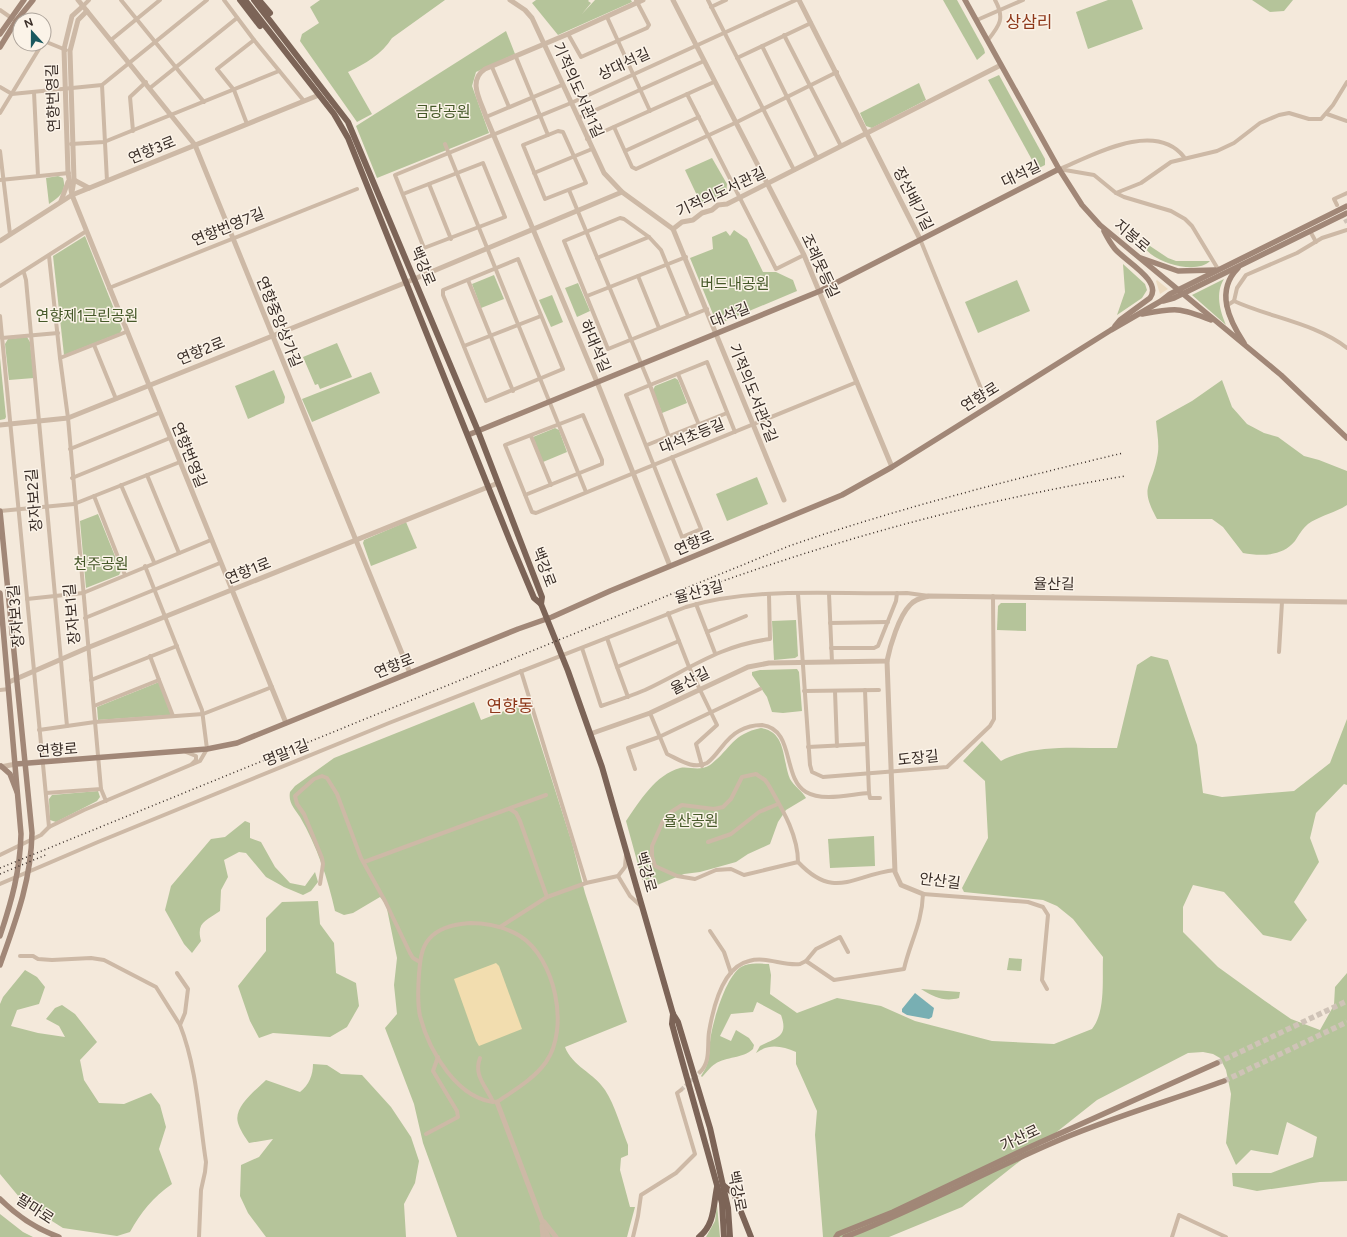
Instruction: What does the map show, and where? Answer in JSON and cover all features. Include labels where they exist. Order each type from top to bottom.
[{"type":"main road","points":[[0,34],[24,0]]},
{"type":"main road","points":[[25,12],[33,0]]},
{"type":"main road","points":[[240,0],[289,60],[302,66]]},
{"type":"main road","name":"백강로","points":[[246,0],[348,122],[478,431],[542,597],[541,604]]},
{"type":"main road","name":"백강로","points":[[254,0],[302,66],[319,95],[334,114],[348,138],[488,487],[534,598],[541,604],[568,670],[590,734],[625,846],[673,1014],[678,1022],[699,1089],[720,1185],[724,1219],[724,1237]]},
{"type":"main road","points":[[259,0],[300,53],[302,66]]},
{"type":"main road","name":"지봉로","points":[[965,0],[1059,169],[1082,205],[1100,225],[1302,394],[1347,436]]},
{"type":"main road","points":[[0,47],[12,30]]},
{"type":"main road","name":"대석길","points":[[468,435],[820,291],[1059,169]]},
{"type":"main road","points":[[1161,302],[1178,290],[1217,269],[1347,206]]},
{"type":"main road","points":[[1161,302],[1183,294],[1347,213]]},
{"type":"main road","points":[[1100,225],[1115,249],[1149,279],[1153,289],[1152,296],[1148,301],[1120,320],[1111,330]]},
{"type":"main road","points":[[1139,258],[1178,271],[1192,272],[1217,269]]},
{"type":"main road","points":[[1241,265],[1229,280],[1225,297],[1226,306],[1232,325],[1246,347]]},
{"type":"main road","name":"연향로","points":[[16,764],[43,764],[208,749],[237,743],[518,629],[552,618],[610,591],[842,494],[892,467],[1111,330],[1161,302]]},
{"type":"main road","points":[[1138,315],[1170,309],[1181,309],[1215,322]]},
{"type":"main road","points":[[0,511],[30,812],[31,854],[29,872],[19,911],[0,965]]},
{"type":"main road","points":[[0,593],[19,797],[21,841],[19,871],[9,910],[0,936]]},
{"type":"main road","points":[[0,766],[10,774],[19,797]]},
{"type":"main road","name":"가산로","points":[[836,1237],[838,1234],[893,1212],[1025,1149],[1217,1063]]},
{"type":"main road","name":"가산로","points":[[845,1237],[898,1216],[1060,1140],[1104,1122],[1224,1081]]},
{"type":"main road","points":[[700,1237],[712,1221],[720,1185],[734,1194],[751,1237]]},
{"type":"main road","name":"백강로","points":[[720,1185],[728,1208],[732,1237]]},
{"type":"main road","name":"팔마로","points":[[0,1199],[31,1224],[59,1237]]},
{"type":"street","name":"연향중앙상가길","points":[[78,0],[146,82],[195,145],[410,673]]},
{"type":"street","points":[[83,6],[89,0]]},
{"type":"street","points":[[121,0],[204,102]]},
{"type":"street","points":[[111,40],[160,0]]},
{"type":"street","points":[[0,87],[12,94],[102,85],[207,0]]},
{"type":"street","points":[[224,0],[254,40],[304,101]]},
{"type":"street","name":"기적의도서관1길","points":[[510,0],[528,14],[604,173],[622,192]]},
{"type":"street","name":"조례못등길","points":[[673,0],[735,124],[804,255],[892,467]]},
{"type":"street","points":[[708,0],[794,170]]},
{"type":"street","points":[[711,7],[726,0]]},
{"type":"street","name":"상대석길","points":[[403,194],[395,175],[494,136],[571,103],[633,73],[796,0]]},
{"type":"street","name":"장선배기길","points":[[799,0],[920,239],[982,391]]},
{"type":"street","points":[[988,40],[997,29],[1001,10],[995,0]]},
{"type":"street","points":[[977,20],[1023,0]]},
{"type":"street","points":[[568,34],[581,57],[649,27],[639,1]]},
{"type":"street","name":"하대석길","points":[[639,1],[607,17],[492,67],[478,75],[475,86],[486,117],[597,382],[670,566]]},
{"type":"street","name":"연향번영길","points":[[83,6],[72,16],[64,49],[72,195],[85,232],[286,723]]},
{"type":"street","points":[[0,10],[10,18]]},
{"type":"street","name":"연향번영길","points":[[67,88],[70,51],[78,20],[87,11]]},
{"type":"street","points":[[607,17],[650,111]]},
{"type":"street","points":[[150,88],[237,18]]},
{"type":"street","points":[[737,58],[811,23]]},
{"type":"street","points":[[784,35],[841,146]]},
{"type":"street","points":[[247,124],[234,90],[217,69],[254,40]]},
{"type":"street","points":[[52,44],[70,51]]},
{"type":"street","points":[[762,46],[817,158]]},
{"type":"street","points":[[0,113],[37,52]]},
{"type":"street","points":[[516,57],[548,135]]},
{"type":"street","points":[[578,118],[704,61]]},
{"type":"street","name":"기적의도서관길","points":[[622,192],[673,228],[682,222],[693,220],[702,213],[712,210],[718,205],[727,204],[1001,65]]},
{"type":"street","points":[[492,67],[509,108]]},
{"type":"street","points":[[69,144],[104,142],[279,71]]},
{"type":"street","points":[[614,127],[632,168],[636,169],[735,124],[836,72]]},
{"type":"street","points":[[133,130],[130,97],[146,82]]},
{"type":"street","points":[[587,139],[714,82]]},
{"type":"street","points":[[1116,193],[1131,189],[1159,169],[1184,158],[1207,154],[1227,146],[1239,140],[1260,123],[1279,115],[1289,113],[1318,120],[1327,114],[1347,82]]},
{"type":"street","points":[[102,85],[107,181]]},
{"type":"street","points":[[486,117],[562,85]]},
{"type":"street","points":[[34,92],[38,176]]},
{"type":"street","points":[[687,94],[776,269],[804,255]]},
{"type":"street","name":"연향3로","points":[[0,241],[72,195],[319,95]]},
{"type":"street","points":[[1327,114],[1347,121]]},
{"type":"street","points":[[625,151],[699,117]]},
{"type":"street","points":[[558,131],[563,132],[575,156],[586,183],[545,200],[523,145],[558,131]]},
{"type":"street","points":[[1059,169],[1114,146],[1148,141],[1155,141],[1177,150],[1184,158]]},
{"type":"street","points":[[445,144],[586,492]]},
{"type":"street","points":[[534,173],[592,149]]},
{"type":"street","points":[[0,151],[1,180],[10,234]]},
{"type":"street","points":[[483,163],[505,217],[451,239],[424,248],[403,194],[429,184],[483,163]]},
{"type":"street","points":[[1059,169],[1094,175],[1116,193],[1171,211],[1185,219],[1192,226],[1217,269]]},
{"type":"street","points":[[1,180],[70,173]]},
{"type":"street","points":[[62,201],[71,181],[89,188]]},
{"type":"street","points":[[429,184],[451,239]]},
{"type":"street","name":"연향번영7길","points":[[109,288],[356,188]]},
{"type":"street","points":[[569,190],[650,386],[669,436]]},
{"type":"street","points":[[407,282],[622,192]]},
{"type":"street","points":[[1337,205],[1334,199],[1347,193]]},
{"type":"street","points":[[688,316],[661,250],[649,237],[622,218],[564,241],[608,349],[707,309]]},
{"type":"street","name":"기적의도서관2길","points":[[673,228],[784,500]]},
{"type":"street","points":[[1226,306],[1234,301],[1237,288],[1246,275],[1316,242],[1347,230]]},
{"type":"street","points":[[1310,231],[1316,242]]},
{"type":"street","points":[[0,286],[85,232]]},
{"type":"street","points":[[597,258],[649,237]]},
{"type":"street","points":[[49,256],[60,358],[126,332]]},
{"type":"street","points":[[587,296],[686,257]]},
{"type":"street","points":[[518,259],[563,370],[486,401],[443,295],[443,290],[495,269],[518,259]]},
{"type":"street","name":"장자보2길","points":[[24,272],[32,336],[67,726]]},
{"type":"street","points":[[638,276],[659,328]]},
{"type":"street","points":[[468,280],[513,391]]},
{"type":"street","name":"연향2로","points":[[0,425],[68,418],[407,282]]},
{"type":"street","points":[[1234,301],[1270,315],[1319,331],[1347,348]]},
{"type":"street","name":"장자보3길","points":[[0,316],[48,827]]},
{"type":"street","points":[[464,346],[541,316]]},
{"type":"street","points":[[2,338],[58,333]]},
{"type":"street","points":[[94,345],[116,399]]},
{"type":"street","name":"장자보1길","points":[[60,358],[68,418],[87,648],[99,759]]},
{"type":"street","points":[[672,457],[701,529],[682,537],[626,395],[707,362],[735,432]]},
{"type":"street","points":[[678,374],[699,424]]},
{"type":"street","name":"대석초등길","points":[[525,495],[532,512],[536,513],[857,382]]},
{"type":"street","points":[[70,449],[160,413]]},
{"type":"street","points":[[647,445],[727,413]]},
{"type":"street","points":[[583,415],[588,423],[602,460],[602,464],[525,495],[505,446],[559,424],[583,415]]},
{"type":"street","points":[[530,436],[551,485]]},
{"type":"street","points":[[72,478],[170,438]]},
{"type":"street","points":[[0,511],[74,504],[180,462]]},
{"type":"street","points":[[148,475],[180,552]]},
{"type":"street","name":"연향1로","points":[[9,682],[87,648],[165,618],[498,483]]},
{"type":"street","points":[[121,486],[154,562]]},
{"type":"street","points":[[94,496],[125,574]]},
{"type":"street","points":[[27,599],[83,593],[125,574],[211,540]]},
{"type":"street","points":[[85,618],[220,563]]},
{"type":"street","points":[[0,855],[41,835],[48,827],[106,800],[191,765],[202,759],[208,749],[203,714],[177,646],[153,590],[145,566]]},
{"type":"street","points":[[831,648],[874,648],[880,643],[897,593]]},
{"type":"street","name":"율산3길","points":[[582,648],[668,613],[696,604],[733,596],[769,594],[918,593],[929,596]]},
{"type":"street","points":[[582,648],[601,706],[628,697],[715,653],[740,644],[770,639],[769,594]]},
{"type":"street","points":[[798,594],[802,663]]},
{"type":"street","points":[[829,594],[832,662]]},
{"type":"street","name":"율산길","points":[[590,734],[650,713],[748,667],[769,663],[887,661],[891,645],[907,608],[915,601],[929,596],[1347,602]]},
{"type":"street","name":"도장길","points":[[802,663],[811,770],[819,777],[891,773],[947,767],[992,724],[994,712],[992,596]]},
{"type":"street","points":[[0,599],[8,599]]},
{"type":"street","points":[[1279,652],[1282,602]]},
{"type":"street","points":[[696,604],[715,653]]},
{"type":"street","points":[[668,613],[689,667],[717,725],[696,744],[702,766]]},
{"type":"street","points":[[707,632],[746,616]]},
{"type":"street","points":[[830,623],[888,622]]},
{"type":"street","points":[[608,638],[628,697]]},
{"type":"street","points":[[617,667],[679,641]]},
{"type":"street","points":[[91,680],[177,646]]},
{"type":"street","name":"명말1길","points":[[0,884],[105,839],[521,671],[582,648]]},
{"type":"street","points":[[150,656],[173,716]]},
{"type":"street","points":[[798,862],[744,875],[731,869],[716,870],[694,879],[677,876],[658,868],[654,862],[651,851],[653,843],[663,822],[678,807],[688,805],[714,809],[723,807],[731,799],[742,777],[751,774],[760,776],[765,780],[793,834],[798,849],[798,862],[816,878],[836,883],[895,870],[887,661]]},
{"type":"street","points":[[521,671],[586,883]]},
{"type":"street","points":[[94,706],[160,680]]},
{"type":"street","points":[[39,730],[95,722],[203,714],[272,687]]},
{"type":"street","points":[[0,690],[9,689]]},
{"type":"street","points":[[635,769],[628,748],[659,737],[760,689]]},
{"type":"street","points":[[835,690],[837,746]]},
{"type":"street","points":[[865,690],[869,793],[870,798],[880,798]]},
{"type":"street","points":[[804,691],[879,690]]},
{"type":"street","points":[[650,713],[667,754],[690,766],[702,766],[711,760],[738,731],[755,725],[766,726],[774,730],[780,736],[787,753],[793,777],[797,785],[807,793],[822,797],[869,793]]},
{"type":"street","points":[[808,748],[866,744]]},
{"type":"street","points":[[182,751],[196,756],[196,760],[191,765]]},
{"type":"street","name":"연향로","points":[[99,759],[101,789],[106,800]]},
{"type":"street","points":[[0,766],[16,764]]},
{"type":"street","points":[[320,884],[323,868],[322,858],[304,814],[295,798],[296,793],[319,776],[327,778],[338,794],[364,862],[410,953],[413,958],[420,962]]},
{"type":"street","points":[[46,793],[101,789]]},
{"type":"street","points":[[364,862],[546,795]]},
{"type":"street","points":[[708,842],[731,834],[759,812],[778,804]]},
{"type":"street","points":[[510,809],[516,813],[520,821],[547,897]]},
{"type":"street","points":[[500,927],[547,897],[586,883],[618,876],[625,867],[625,846]]},
{"type":"street","name":"안산길","points":[[895,870],[901,884],[923,894],[1028,902],[1043,907],[1048,915],[1042,980],[1047,989]]},
{"type":"street","points":[[618,876],[630,896],[643,909]]},
{"type":"street","points":[[806,961],[834,980],[904,969],[919,927],[923,908],[923,894]]},
{"type":"street","points":[[481,923],[500,927],[520,936],[532,946],[539,956],[555,991],[557,1023],[554,1044],[546,1062],[521,1085],[495,1102],[479,1099],[463,1089],[451,1077],[438,1057],[420,1016],[418,998],[420,962],[424,945],[436,932],[461,924],[481,923]]},
{"type":"street","points":[[710,931],[724,952],[731,973]]},
{"type":"street","points":[[700,1072],[707,1062],[709,1032],[717,1001],[731,973],[740,963],[753,959],[796,965],[806,961],[816,949],[840,937],[848,952]]},
{"type":"street","points":[[20,956],[33,956],[38,959],[52,960],[91,958],[104,960],[156,987],[180,1025],[188,1052],[196,1089],[206,1162],[201,1190],[199,1237]]},
{"type":"street","points":[[177,972],[188,990],[185,1013],[180,1025]]},
{"type":"street","points":[[426,1134],[458,1117],[457,1111],[434,1072],[438,1057]]},
{"type":"street","points":[[480,1058],[477,1065],[478,1073],[495,1102],[548,1237]]},
{"type":"street","points":[[632,1237],[638,1216],[641,1195],[676,1173],[695,1154],[677,1093],[681,1090]]},
{"type":"street","points":[[1172,1237],[1179,1215],[1226,1237]]},
{"type":"street","points":[[541,1218],[543,1237]]},
{"type":"street","points":[[541,1218],[556,1237]]},
{"type":"green space","points":[[320,0],[445,0],[392,38],[388,44],[373,58],[348,72],[372,114],[357,122],[300,41],[302,34],[319,23],[310,7]]},
{"type":"green space","points":[[536,0],[589,0],[588,1],[591,3],[582,14],[595,0],[631,0],[632,2],[558,35],[532,3]]},
{"type":"green space","points":[[943,0],[957,0],[984,49],[985,53],[977,60]]},
{"type":"green space","points":[[1108,0],[1132,0],[1143,29],[1088,49],[1076,12]]},
{"type":"green space","points":[[1252,0],[1293,0],[1284,11],[1270,12]]},
{"type":"green space","name":"금당공원","points":[[506,31],[515,54],[476,72],[472,86],[489,133],[377,178],[356,126]]},
{"type":"green space","points":[[999,75],[1045,159],[1045,165],[1037,169],[988,80]]},
{"type":"green space","points":[[919,83],[926,100],[872,128],[866,126],[860,113]]},
{"type":"green space","points":[[712,158],[727,184],[726,194],[702,206],[685,170]]},
{"type":"green space","points":[[58,176],[63,178],[63,191],[49,204],[46,178]]},
{"type":"green space","name":"버드내공원","points":[[734,230],[747,239],[763,272],[776,272],[793,280],[797,291],[723,322],[718,322],[715,319],[690,258],[713,249],[712,237],[726,231],[730,236]]},
{"type":"green space","name":"연향제1근린공원","points":[[85,236],[122,329],[120,333],[64,355],[53,256]]},
{"type":"green space","points":[[1147,244],[1168,258],[1176,261],[1210,261],[1204,265],[1195,267],[1175,265],[1165,262],[1149,252],[1144,246]]},
{"type":"green space","points":[[1123,264],[1145,284],[1147,290],[1142,298],[1117,315],[1125,292]]},
{"type":"green space","points":[[494,275],[504,299],[481,308],[472,284]]},
{"type":"green space","points":[[1224,279],[1221,284],[1219,302],[1226,325],[1192,295]]},
{"type":"green space","points":[[1017,280],[1030,311],[978,333],[965,302]]},
{"type":"green space","points":[[578,283],[590,311],[577,317],[565,288]]},
{"type":"green space","points":[[552,295],[563,322],[551,327],[539,300]]},
{"type":"green space","points":[[27,337],[30,342],[34,378],[9,380],[5,344],[8,339]]},
{"type":"green space","points":[[337,343],[352,377],[320,389],[318,384],[315,385],[303,357]]},
{"type":"green space","points":[[0,358],[6,417],[5,419],[0,420]]},
{"type":"green space","points":[[274,370],[285,397],[284,403],[248,419],[235,386]]},
{"type":"green space","points":[[371,372],[380,393],[312,422],[302,399]]},
{"type":"green space","points":[[675,378],[678,380],[687,403],[662,413],[653,390],[655,386]]},
{"type":"green space","points":[[1222,380],[1232,407],[1247,424],[1264,433],[1278,437],[1304,456],[1347,471],[1347,505],[1308,524],[1290,546],[1277,553],[1256,555],[1243,553],[1223,527],[1212,519],[1157,519],[1149,500],[1148,488],[1155,468],[1158,453],[1156,421],[1192,401]]},
{"type":"green space","points":[[555,428],[559,430],[567,452],[543,462],[533,437]]},
{"type":"green space","points":[[757,477],[768,504],[727,521],[716,494]]},
{"type":"green space","name":"천주공원","points":[[98,514],[121,571],[119,575],[86,588],[80,521]]},
{"type":"green space","points":[[406,522],[417,548],[371,566],[363,543],[364,540]]},
{"type":"green space","points":[[1001,603],[1026,603],[1026,631],[997,630],[998,606]]},
{"type":"green space","points":[[796,620],[798,656],[795,658],[774,660],[772,621]]},
{"type":"green space","points":[[1151,656],[1168,660],[1197,745],[1203,793],[1222,797],[1294,791],[1330,763],[1347,719],[1347,785],[1344,784],[1316,813],[1310,838],[1319,862],[1294,902],[1307,920],[1291,941],[1263,935],[1224,892],[1193,885],[1183,907],[1183,932],[1218,967],[1265,1001],[1291,1019],[1320,1030],[1334,1005],[1335,987],[1347,973],[1347,1181],[1320,1182],[1257,1191],[1233,1186],[1232,1173],[1271,1173],[1313,1157],[1317,1137],[1287,1122],[1278,1155],[1251,1150],[1236,1165],[1226,1143],[1231,1094],[1226,1070],[1220,1058],[1213,1054],[1203,1052],[1188,1053],[1097,1100],[962,1207],[889,1237],[823,1237],[815,1135],[817,1111],[796,1064],[796,1052],[776,1046],[766,1048],[756,1053],[760,1046],[780,1036],[783,1028],[781,1015],[757,1002],[753,1012],[731,1014],[720,1036],[731,1041],[736,1030],[749,1038],[754,1045],[753,1049],[739,1056],[720,1061],[711,1067],[702,1077],[701,1076],[707,1065],[715,1019],[730,979],[744,965],[769,964],[771,975],[770,994],[797,1013],[837,998],[881,1006],[915,1021],[992,1041],[1054,1044],[1092,1029],[1096,1022],[1101,1004],[1103,957],[1073,919],[1057,906],[1043,900],[964,892],[962,888],[988,838],[985,781],[963,761],[982,741],[1001,761],[1014,755],[1043,749],[1117,748],[1137,665]]},
{"type":"green space","points":[[797,669],[799,672],[802,711],[783,713],[772,712],[767,697],[752,675],[752,672],[760,670]]},
{"type":"green space","points":[[159,682],[171,715],[98,720],[97,707]]},
{"type":"green space","points":[[474,702],[481,720],[527,702],[572,843],[585,893],[627,1022],[565,1047],[568,1054],[600,1084],[609,1096],[628,1145],[628,1155],[621,1158],[620,1170],[630,1207],[635,1207],[627,1237],[457,1237],[423,1143],[414,1104],[385,1028],[397,1014],[394,985],[397,958],[386,904],[380,897],[353,913],[344,915],[335,911],[317,851],[300,817],[292,806],[290,792],[295,786],[334,758]]},
{"type":"green space","name":"율산공원","points":[[761,728],[775,735],[779,741],[790,779],[806,798],[786,810],[778,822],[770,844],[748,854],[736,862],[700,872],[684,874],[645,890],[626,821],[637,805],[663,776],[671,771],[680,768],[706,767],[717,759],[738,738],[744,734]]},
{"type":"green space","points":[[98,791],[100,797],[97,801],[56,822],[50,820],[49,799],[52,795]]},
{"type":"green space","points":[[245,821],[250,823],[250,838],[261,842],[275,867],[290,883],[305,886],[315,872],[318,882],[311,891],[303,895],[266,877],[246,853],[239,852],[224,860],[228,877],[221,890],[220,911],[201,926],[201,941],[192,953],[184,944],[165,910],[171,886],[211,839],[225,837]]},
{"type":"green space","points":[[874,836],[875,866],[830,868],[828,839]]},
{"type":"green space","points":[[318,901],[320,924],[334,943],[336,973],[356,983],[359,1006],[347,1027],[330,1037],[273,1033],[259,1038],[250,1021],[238,986],[266,951],[266,918],[282,902]]},
{"type":"green space","points":[[1009,958],[1022,959],[1021,971],[1007,970]]},
{"type":"green space","points":[[25,970],[37,977],[45,987],[39,1004],[17,1010],[11,1026],[38,1033],[65,1037],[59,1026],[46,1019],[55,1008],[62,1005],[75,1014],[97,1042],[80,1060],[84,1080],[99,1103],[124,1104],[151,1093],[160,1105],[166,1127],[159,1149],[172,1184],[148,1205],[130,1232],[117,1236],[63,1228],[25,1204],[0,1174],[0,1004],[3,997]]},
{"type":"green space","points":[[921,989],[960,992],[959,998],[944,999]]},
{"type":"green space","points":[[313,1064],[327,1065],[341,1074],[362,1075],[391,1107],[411,1137],[419,1161],[415,1183],[404,1204],[406,1237],[266,1237],[248,1213],[240,1196],[241,1165],[259,1157],[273,1139],[249,1143],[241,1131],[238,1123],[237,1117],[239,1111],[246,1099],[266,1080],[300,1092],[310,1080]]},
{"type":"green space","points":[[717,1205],[720,1237],[706,1237],[715,1221]]},
{"type":"green space","points":[[0,1214],[23,1232],[33,1237],[0,1237]]},
{"type":"sand","points":[[496,963],[499,966],[522,1029],[479,1046],[454,979]]},
{"type":"shaded area","points":[[1157,280],[1168,289],[1160,294],[1156,281]]},
{"type":"water","points":[[915,993],[934,1008],[932,1017],[929,1019],[907,1015],[902,1012],[902,1009]]},
{"type":"tunnel","points":[[1342,214],[1347,223]]},
{"type":"tunnel","points":[[1217,1063],[1347,1001]]},
{"type":"tunnel","points":[[1224,1081],[1347,1022]]},
{"type":"tunnel","points":[[681,1090],[700,1072]]},
{"type":"railway","points":[[0,868],[789,546],[872,519],[955,495],[1123,453]]},
{"type":"railway","points":[[687,594],[796,556],[903,524],[1068,486],[1125,476]]},
{"type":"railway","points":[[0,874],[48,854]]},
{"type":"district","name":"상삼리","points":[[1029,22]]},
{"type":"district","name":"연향동","points":[[510,706]]}]
